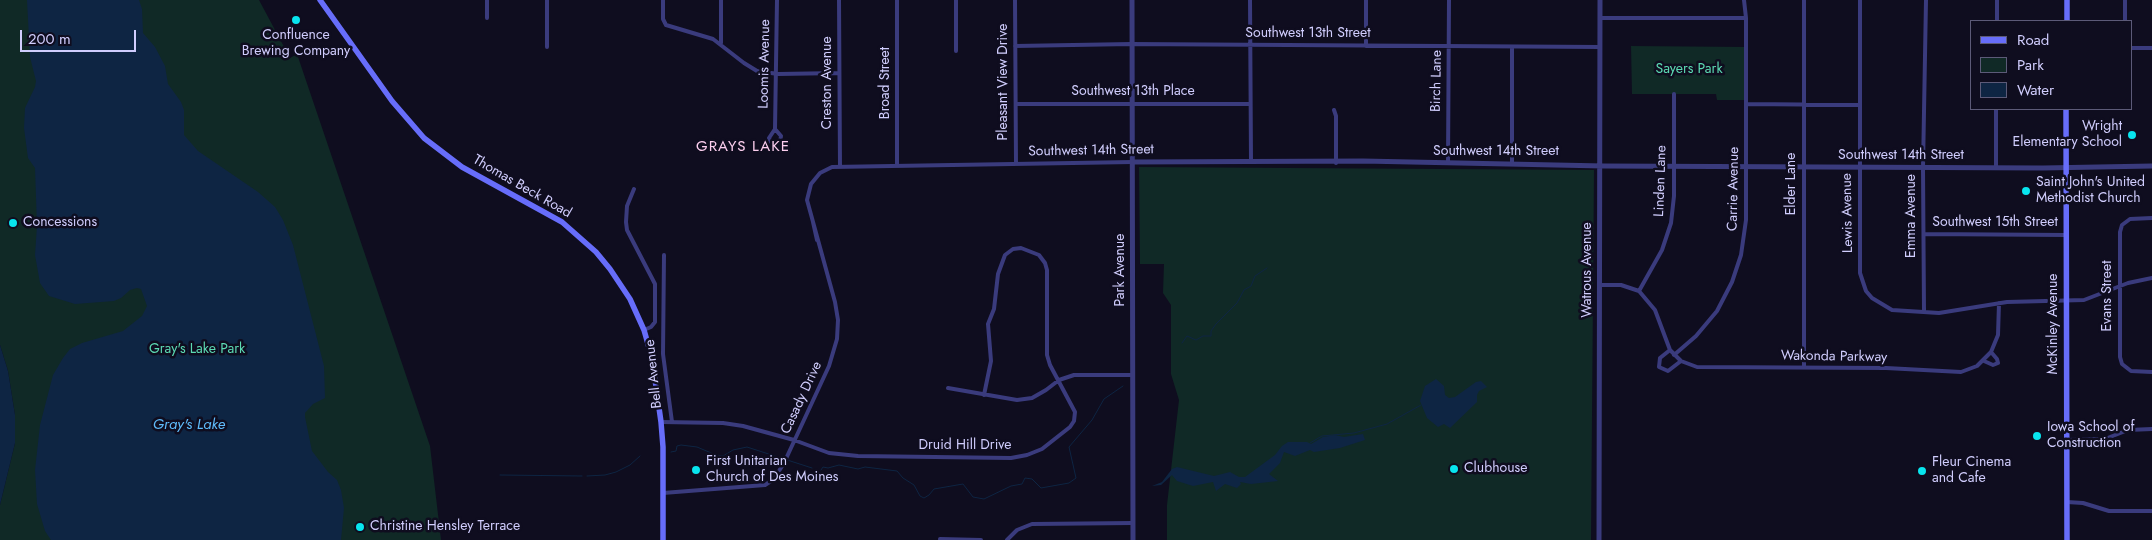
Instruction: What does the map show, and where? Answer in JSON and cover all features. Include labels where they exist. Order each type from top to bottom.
[{"type":"main road","name":"Thomas Beck Road","points":[[320,0],[392,101],[424,138],[462,167],[543,210],[580,236],[610,269],[630,299],[644,330],[652,358],[661,422]]},
{"type":"main road","points":[[2067,0],[2067,20]]},
{"type":"main road","name":"McKinley Avenue","points":[[2066,110],[2067,540]]},
{"type":"main road","name":"Bell Avenue","points":[[661,422],[664,493],[663,540]]},
{"type":"street","points":[[487,0],[487,18]]},
{"type":"street","points":[[547,0],[547,46]]},
{"type":"street","points":[[663,0],[663,19],[668,26],[700,34],[721,43],[753,69],[778,74],[840,73]]},
{"type":"street","points":[[721,0],[721,43]]},
{"type":"street","name":"Loomis Avenue","points":[[775,128],[778,74],[777,0]]},
{"type":"street","name":"Creston Avenue","points":[[839,0],[840,167]]},
{"type":"street","name":"Broad Street","points":[[897,0],[897,165]]},
{"type":"street","points":[[956,0],[956,51]]},
{"type":"street","name":"Pleasant View Drive","points":[[1015,0],[1016,163]]},
{"type":"street","name":"Park Avenue","points":[[1132,0],[1133,540]]},
{"type":"street","points":[[1250,0],[1250,162]]},
{"type":"street","points":[[1366,0],[1366,46]]},
{"type":"street","name":"Birch Lane","points":[[1448,163],[1449,0]]},
{"type":"street","name":"Watrous Avenue","points":[[1599,540],[1600,0]]},
{"type":"street","name":"Carrie Avenue","points":[[1674,356],[1696,336],[1717,311],[1736,273],[1744,238],[1746,18],[1744,0]]},
{"type":"street","name":"Elder Lane","points":[[1804,0],[1804,368]]},
{"type":"street","name":"Lewis Avenue","points":[[1860,0],[1860,273],[1866,291],[1879,304],[1902,312],[1939,313],[1999,303],[2084,300],[2120,286],[2152,278]]},
{"type":"street","name":"Emma Avenue","points":[[1924,312],[1923,168],[1926,0]]},
{"type":"street","points":[[1997,0],[1997,20]]},
{"type":"street","points":[[2125,0],[2125,20]]},
{"type":"street","points":[[1600,18],[1746,18]]},
{"type":"street","name":"Southwest 13th Street","points":[[1015,46],[1600,47]]},
{"type":"street","points":[[1512,46],[1512,164]]},
{"type":"street","points":[[2132,48],[2152,48]]},
{"type":"street","name":"Linden Lane","points":[[1639,291],[1667,237],[1673,210],[1674,94]]},
{"type":"street","name":"Southwest 13th Place","points":[[1016,104],[1250,104]]},
{"type":"street","points":[[1746,104],[1859,105]]},
{"type":"street","points":[[1334,110],[1336,116],[1336,163]]},
{"type":"street","points":[[1996,110],[1996,168]]},
{"type":"street","name":"Southwest 14th Street","points":[[840,167],[1133,162],[1923,168],[2152,166]]},
{"type":"street","name":"Casady Drive","points":[[664,493],[765,485],[774,479],[785,461],[829,366],[837,339],[837,311],[816,227],[812,222],[807,200],[811,184],[826,169],[840,167]]},
{"type":"street","points":[[634,189],[627,206],[627,230],[655,284],[655,322],[651,327],[644,330]]},
{"type":"street","name":"Evans Street","points":[[2152,218],[2134,218],[2126,221],[2120,229],[2120,357],[2126,368],[2136,372],[2152,372]]},
{"type":"street","name":"Southwest 15th Street","points":[[1924,234],[2066,235]]},
{"type":"street","name":"Druid Hill Drive","points":[[672,422],[723,423],[742,426],[794,440],[830,453],[858,456],[1011,458],[1027,455],[1048,445],[1074,421],[1074,408],[1047,356],[1047,270],[1045,263],[1039,255],[1017,248],[1008,252],[1003,258],[998,274],[994,309],[988,324],[991,361],[984,395]]},
{"type":"street","name":"Bell Avenue","points":[[661,422],[672,422],[663,354],[664,255]]},
{"type":"street","points":[[1600,285],[1620,285],[1639,291]]},
{"type":"street","name":"Wakonda Parkway","points":[[1639,291],[1655,310],[1674,356],[1697,367],[1886,368],[1957,373],[1970,370],[1984,361],[1992,352],[1998,335],[1999,303]]},
{"type":"street","points":[[1670,350],[1660,358],[1659,367],[1668,371],[1681,361]]},
{"type":"street","name":"Wakonda Parkway","points":[[1984,361],[1993,365],[1998,364],[1992,352]]},
{"type":"street","points":[[948,388],[1011,400],[1027,399],[1042,393],[1059,380],[1074,374],[1132,374]]},
{"type":"street","points":[[2067,440],[2105,439],[2128,430],[2152,429]]},
{"type":"street","points":[[2067,502],[2083,503],[2109,511],[2152,512]]},
{"type":"street","points":[[1007,540],[1017,530],[1032,524],[1133,523]]},
{"type":"street","points":[[940,539],[981,540]]},
{"type":"green space","name":"Gray's Lake","points":[[0,0],[259,0],[290,58],[297,54],[430,446],[441,540],[0,540],[0,505],[15,443],[15,415],[8,371],[0,345]]},
{"type":"green space","name":"Sayers Park","points":[[1631,46],[1746,47],[1746,100],[1717,100],[1716,94],[1632,94]]},
{"type":"green space","points":[[1139,167],[1594,170],[1591,540],[1167,540],[1167,505],[1179,400],[1171,374],[1171,305],[1163,293],[1164,264],[1140,264]]},
{"type":"water","name":"Gray's Lake","points":[[27,0],[139,0],[142,9],[143,33],[155,47],[165,66],[168,84],[181,102],[184,110],[184,135],[198,151],[258,192],[275,207],[283,220],[293,245],[324,366],[325,398],[313,404],[305,413],[305,417],[312,451],[328,472],[337,480],[341,490],[344,508],[341,540],[51,540],[45,531],[37,504],[35,470],[40,425],[53,375],[70,349],[82,343],[123,331],[142,316],[147,306],[141,289],[137,288],[130,290],[114,301],[75,304],[49,296],[40,283],[35,255],[37,226],[35,168],[28,158],[24,128],[25,108],[36,81],[30,57]]},
{"type":"water","points":[[0,345],[8,371],[15,415],[15,443],[0,505]]},
{"type":"water","points":[[1436,379],[1444,386],[1445,395],[1449,398],[1455,397],[1476,382],[1481,381],[1487,387],[1479,391],[1477,402],[1450,428],[1444,424],[1438,427],[1427,418],[1420,401],[1425,386]]},
{"type":"water","points":[[1363,434],[1365,440],[1340,448],[1314,452],[1310,450],[1295,456],[1284,452],[1280,463],[1269,474],[1278,481],[1251,484],[1240,482],[1241,484],[1237,488],[1225,484],[1216,491],[1213,482],[1193,486],[1177,481],[1172,475],[1161,485],[1152,486],[1162,482],[1172,469],[1177,467],[1214,476],[1230,472],[1239,477],[1245,477],[1275,455],[1288,442],[1307,442],[1311,444],[1323,437],[1335,435],[1344,437]]},
{"type":"waterway","points":[[1182,343],[1187,336],[1196,340],[1203,336],[1211,336],[1211,331],[1216,324],[1237,303],[1244,290],[1251,286],[1255,276],[1267,268]]},
{"type":"waterway","points":[[821,470],[823,467],[828,468],[839,465],[858,469],[865,467],[897,471],[903,478],[914,485],[920,496],[924,498],[934,489],[963,484],[973,497],[984,499],[1011,486],[1022,484],[1025,478],[1032,479],[1041,488],[1069,483],[1076,478],[1069,447],[1092,420],[1104,399],[1123,386]]},
{"type":"waterway","points":[[1310,443],[1322,436],[1354,433],[1387,424],[1421,405]]},
{"type":"waterway","points":[[671,452],[676,451],[677,446],[681,445],[697,447],[723,456],[733,450],[747,447],[812,468]]},
{"type":"waterway","points":[[587,476],[616,472],[630,465],[640,456]]},
{"type":"waterway","points":[[500,475],[582,476]]},
{"type":"place","name":"Confluence Brewing Company","points":[[296,20]]},
{"type":"place","name":"Wright Elementary School","points":[[2132,135]]},
{"type":"place","name":"Saint John's United Methodist Church","points":[[2026,191]]},
{"type":"place","name":"Concessions","points":[[13,223]]},
{"type":"place","name":"Iowa School of Construction","points":[[2037,436]]},
{"type":"place","name":"Clubhouse","points":[[1454,469]]},
{"type":"place","name":"First Unitarian Church of Des Moines","points":[[696,470]]},
{"type":"place","name":"Fleur Cinema and Cafe","points":[[1922,471]]},
{"type":"place","name":"Christine Hensley Terrace","points":[[360,527]]},
{"type":"district","name":"GRAYS LAKE","points":[[743,147]]},
{"type":"park label","name":"Gray's Lake Park","points":[[197,350]]}]
